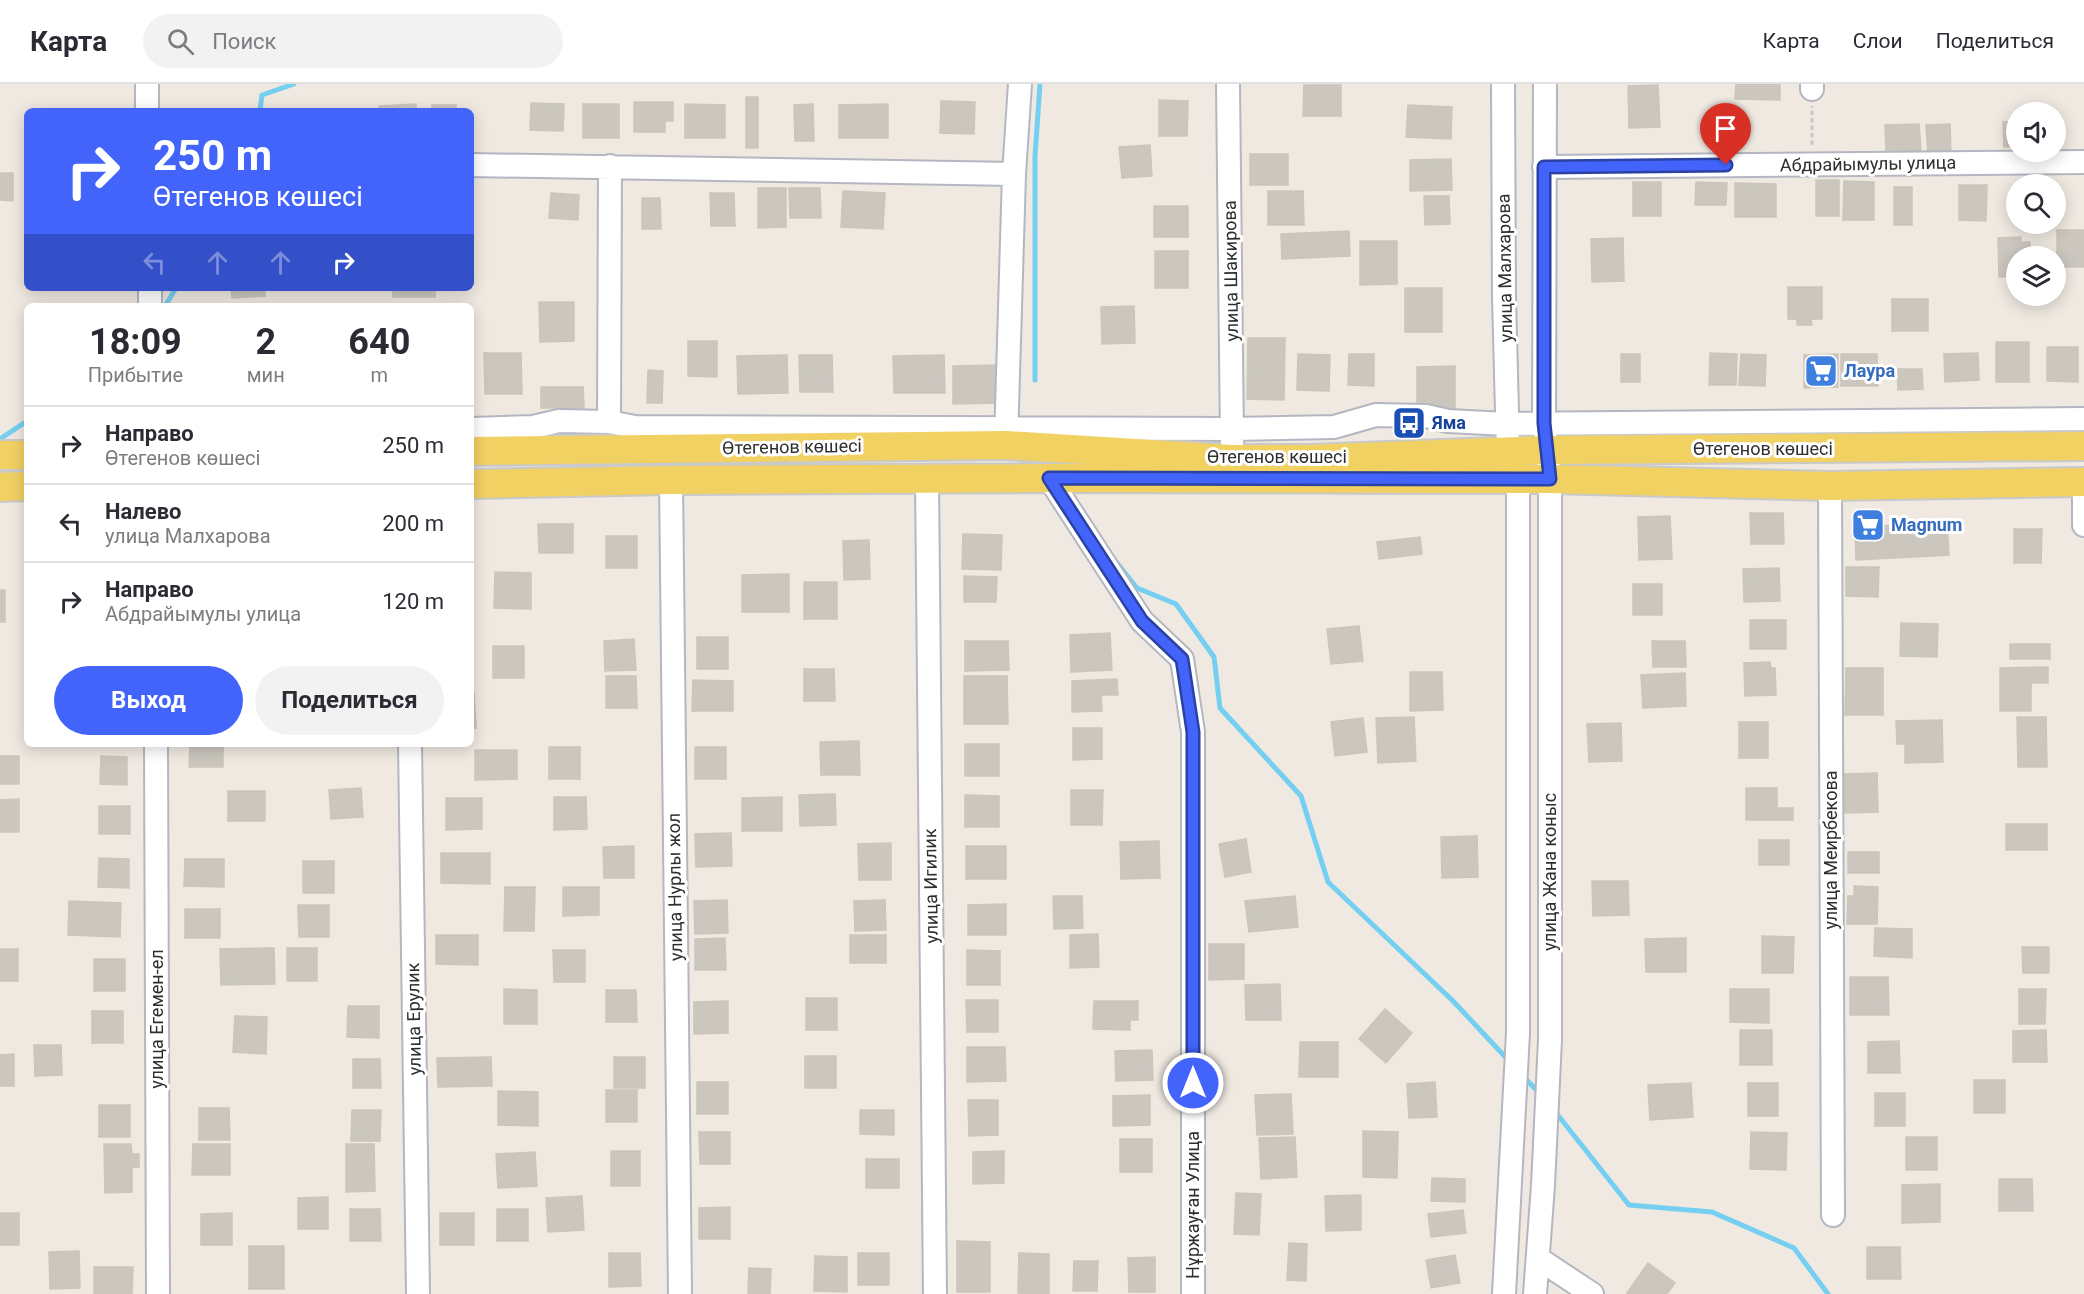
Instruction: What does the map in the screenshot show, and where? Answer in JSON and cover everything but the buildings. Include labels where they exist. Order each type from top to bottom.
[{"type":"main road","name":"Өтегенов көшесі","points":[[474,451],[786,447],[1006,436],[1231,459],[1308,459],[1508,452],[1545,437],[2084,446]]},
{"type":"main road","points":[[786,447],[787,479]]},
{"type":"main road","points":[[0,454],[24,455]]},
{"type":"main road","name":"Өтегенов көшесі","points":[[474,484],[927,478],[1550,479],[1830,486],[2084,482]]},
{"type":"main road","points":[[0,487],[24,486]]},
{"type":"street","points":[[147,84],[147,108]]},
{"type":"street","points":[[1006,436],[1014,174],[1020,84]]},
{"type":"street","name":"улица Шакирова","points":[[1228,84],[1233,429],[1231,459]]},
{"type":"street","name":"улица Малхарова","points":[[1503,84],[1508,452]]},
{"type":"street","points":[[1545,84],[1545,437]]},
{"type":"street","name":"Абдрайымулы улица","points":[[1544,167],[2084,162]]},
{"type":"street","points":[[474,165],[1014,174]]},
{"type":"street","points":[[609,422],[610,166]]},
{"type":"street","points":[[474,429],[532,427],[559,421],[609,422],[635,428],[1006,436],[1334,427],[1376,415],[1426,416],[1448,421],[1507,423],[1545,437],[2084,419]]},
{"type":"street","name":"улица Жана коныс","points":[[1535,1294],[1539,1259],[1550,1040],[1550,479],[1545,437]]},
{"type":"street","name":"улица Жана коныс","points":[[1504,1294],[1518,1032],[1518,479],[1508,452]]},
{"type":"street","name":"улица Игилик","points":[[927,478],[935,1294]]},
{"type":"street","name":"Нұржауған Улица","points":[[1049,478],[1142,621],[1182,659],[1193,732],[1193,1294]]},
{"type":"street","name":"улица Нурлы жол","points":[[671,480],[680,1294]]},
{"type":"street","points":[[2084,482],[2084,525]]},
{"type":"street","name":"улица Меирбекова","points":[[1830,486],[1833,1215]]},
{"type":"street","name":"улица Егемен-ел","points":[[156,747],[158,1294]]},
{"type":"street","name":"улица Ерулик","points":[[410,747],[418,1294]]},
{"type":"street","points":[[1539,1259],[1592,1294]]},
{"type":"path","points":[[1812,87],[1812,165]]},
{"type":"waterway","points":[[260,108],[262,95],[294,84]]},
{"type":"waterway","points":[[1035,380],[1035,156],[1040,84]]},
{"type":"waterway","points":[[167,303],[174,291]]},
{"type":"waterway","points":[[0,439],[24,423]]},
{"type":"waterway","points":[[1117,563],[1137,588],[1176,604],[1214,657],[1220,708],[1301,796],[1328,882],[1453,1001],[1510,1062]]},
{"type":"waterway","points":[[1523,1076],[1541,1095]]},
{"type":"waterway","points":[[1553,1109],[1629,1205],[1712,1212],[1794,1248],[1828,1294]]},
{"type":"place","name":"Лаура","points":[[1821,371]]},
{"type":"place","name":"Яма","points":[[1409,423]]},
{"type":"place","name":"Magnum","points":[[1868,525]]},
{"type":"route","points":[[1193,1083],[1193,732],[1182,659],[1142,621],[1049,478],[1550,479],[1544,423],[1544,167],[1726,165]]}]
